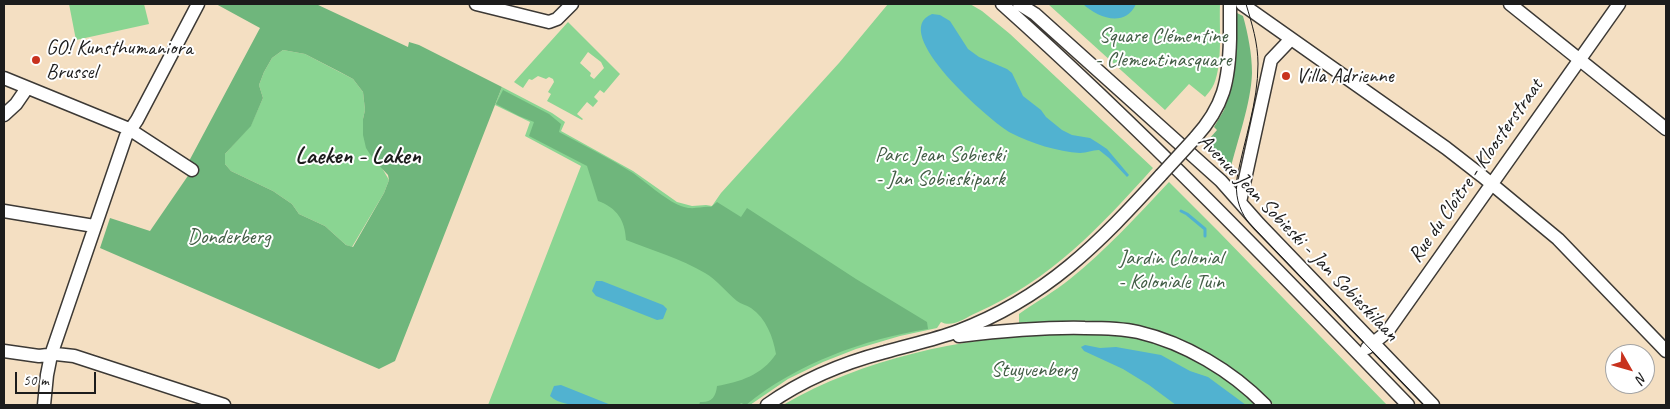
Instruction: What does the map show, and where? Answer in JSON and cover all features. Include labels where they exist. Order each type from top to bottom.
[{"type":"street","points":[[44,405],[51,355],[129,129],[137,120],[198,4]]},
{"type":"street","points":[[476,4],[549,22],[557,19],[572,4]]},
{"type":"street","name":"Avenue Jean Sobieski - Jan Sobieskilaan","points":[[1002,4],[1146,138],[1206,197],[1408,405]]},
{"type":"street","points":[[937,339],[999,313],[1023,300],[1058,276],[1094,246],[1196,138],[1213,117],[1225,90],[1229,64],[1230,4]]},
{"type":"street","points":[[1242,4],[1253,8],[1291,38],[1451,152],[1492,184],[1558,239],[1666,351]]},
{"type":"street","points":[[1510,4],[1666,129]]},
{"type":"street","name":"Rue du Cloître - Kloosterstraat","points":[[1359,354],[1387,332],[1619,4]]},
{"type":"street","name":"Avenue Jean Sobieski - Jan Sobieskilaan","points":[[1023,6],[1035,14],[1221,181],[1433,405]]},
{"type":"street","points":[[1240,202],[1271,60],[1291,38]]},
{"type":"street","points":[[4,78],[129,129],[192,170]]},
{"type":"street","points":[[4,114],[16,104],[27,88]]},
{"type":"street","points":[[4,211],[94,226]]},
{"type":"street","points":[[767,405],[799,385],[835,368],[886,351],[937,339],[1044,328],[1109,328],[1138,332],[1171,343],[1204,359],[1234,379],[1265,405]]},
{"type":"street","points":[[4,352],[39,356],[62,354],[80,357],[224,405]]},
{"type":"green space","points":[[69,4],[144,4],[149,24],[76,40]]},
{"type":"green space","name":"Donderberg","points":[[216,4],[316,4],[408,47],[409,42],[419,45],[502,87],[395,361],[379,369],[100,248],[110,218],[150,231],[194,167],[188,163],[260,28]],"holes":[[[283,50],[305,54],[353,79],[363,92],[365,110],[363,135],[366,148],[373,159],[388,175],[389,180],[384,193],[353,247],[346,245],[325,226],[299,214],[292,204],[273,191],[231,171],[225,164],[225,154],[251,126],[263,98],[259,85],[272,58]]]},
{"type":"green space","name":"Parc Jean Sobieski - Jan Sobieskipark","points":[[888,4],[970,4],[982,11],[1010,34],[1153,168],[1073,250],[1051,268],[1003,299],[959,322],[945,324],[941,322],[937,328],[900,336],[856,349],[823,362],[788,379],[750,405],[488,405],[581,166],[525,136],[530,122],[495,105],[502,87],[552,113],[565,122],[561,131],[633,171],[677,202],[692,206],[712,206],[721,193],[839,63]]},
{"type":"green space","name":"Square Clémentine - Clementinasquare","points":[[1048,4],[1220,4],[1220,56],[1213,86],[1205,97],[1189,84],[1165,110]]},
{"type":"green space","points":[[1237,13],[1243,16],[1245,23],[1252,73],[1246,110],[1230,171],[1204,145],[1217,130],[1214,127],[1224,110],[1233,83]]},
{"type":"green space","points":[[568,22],[620,74],[604,93],[600,90],[594,97],[598,101],[593,107],[587,102],[577,114],[582,120],[547,101],[551,94],[548,92],[554,82],[553,79],[538,76],[532,80],[529,79],[523,88],[514,82]],"holes":[[[588,52],[601,62],[604,68],[594,79],[590,76],[591,73],[580,63]]]},
{"type":"green space","points":[[283,50],[305,54],[353,79],[363,92],[365,110],[363,119],[382,168],[389,180],[384,193],[352,247],[346,245],[325,226],[299,214],[292,204],[273,191],[231,171],[225,164],[225,154],[251,125],[263,98],[259,85],[264,72],[272,58]]},
{"type":"green space","points":[[503,90],[549,114],[561,124],[559,132],[633,173],[678,205],[691,208],[711,207],[717,202],[741,217],[747,208],[856,279],[927,322],[928,329],[880,339],[832,355],[787,377],[746,405],[741,403],[739,405],[699,405],[700,402],[712,398],[717,386],[750,376],[764,367],[776,354],[765,322],[756,312],[737,301],[705,273],[676,259],[626,240],[624,226],[619,216],[610,207],[598,201],[587,166],[529,136],[534,122],[496,104]]},
{"type":"green space","name":"Jardin Colonial - Koloniale Tuin","points":[[1169,182],[1387,405],[1274,405],[1229,366],[1194,345],[1176,337],[1123,323],[1063,321],[1019,323],[1019,314],[1058,288],[1083,268]]},
{"type":"green space","name":"Stuyvenberg","points":[[1053,334],[1110,335],[1151,342],[1189,357],[1207,367],[1240,391],[1255,405],[783,405],[846,375],[914,353],[983,340]]},
{"type":"water","points":[[1083,4],[1136,4],[1125,16],[1111,18],[1096,13]]},
{"type":"water","points":[[932,14],[940,15],[950,21],[968,49],[979,57],[1012,73],[1023,96],[1041,110],[1046,117],[1062,130],[1072,135],[1090,138],[1107,149],[1129,175],[1127,177],[1099,150],[1083,153],[1054,149],[1011,133],[984,112],[947,76],[932,57],[923,39],[922,24]]},
{"type":"water","points":[[596,281],[602,281],[663,305],[667,309],[663,319],[657,320],[596,296],[592,291]]},
{"type":"water","points":[[1085,345],[1100,348],[1116,347],[1161,355],[1190,371],[1208,377],[1246,405],[1176,405],[1123,369],[1084,351],[1081,347]]},
{"type":"water","points":[[561,385],[611,405],[571,405],[563,403],[550,396],[554,386]]},
{"type":"waterway","points":[[1181,211],[1205,229],[1205,236]]},
{"type":"tram line","points":[[1246,4],[1256,41],[1258,64],[1256,93],[1237,178],[1236,190],[1242,211],[1248,222],[1424,405]]},
{"type":"place","name":"GO! Kunsthumaniora Brussel","points":[[36,60]]},
{"type":"place","name":"Villa Adrienne","points":[[1286,76]]},
{"type":"district","name":"Laeken - Laken","points":[[358,157]]}]
